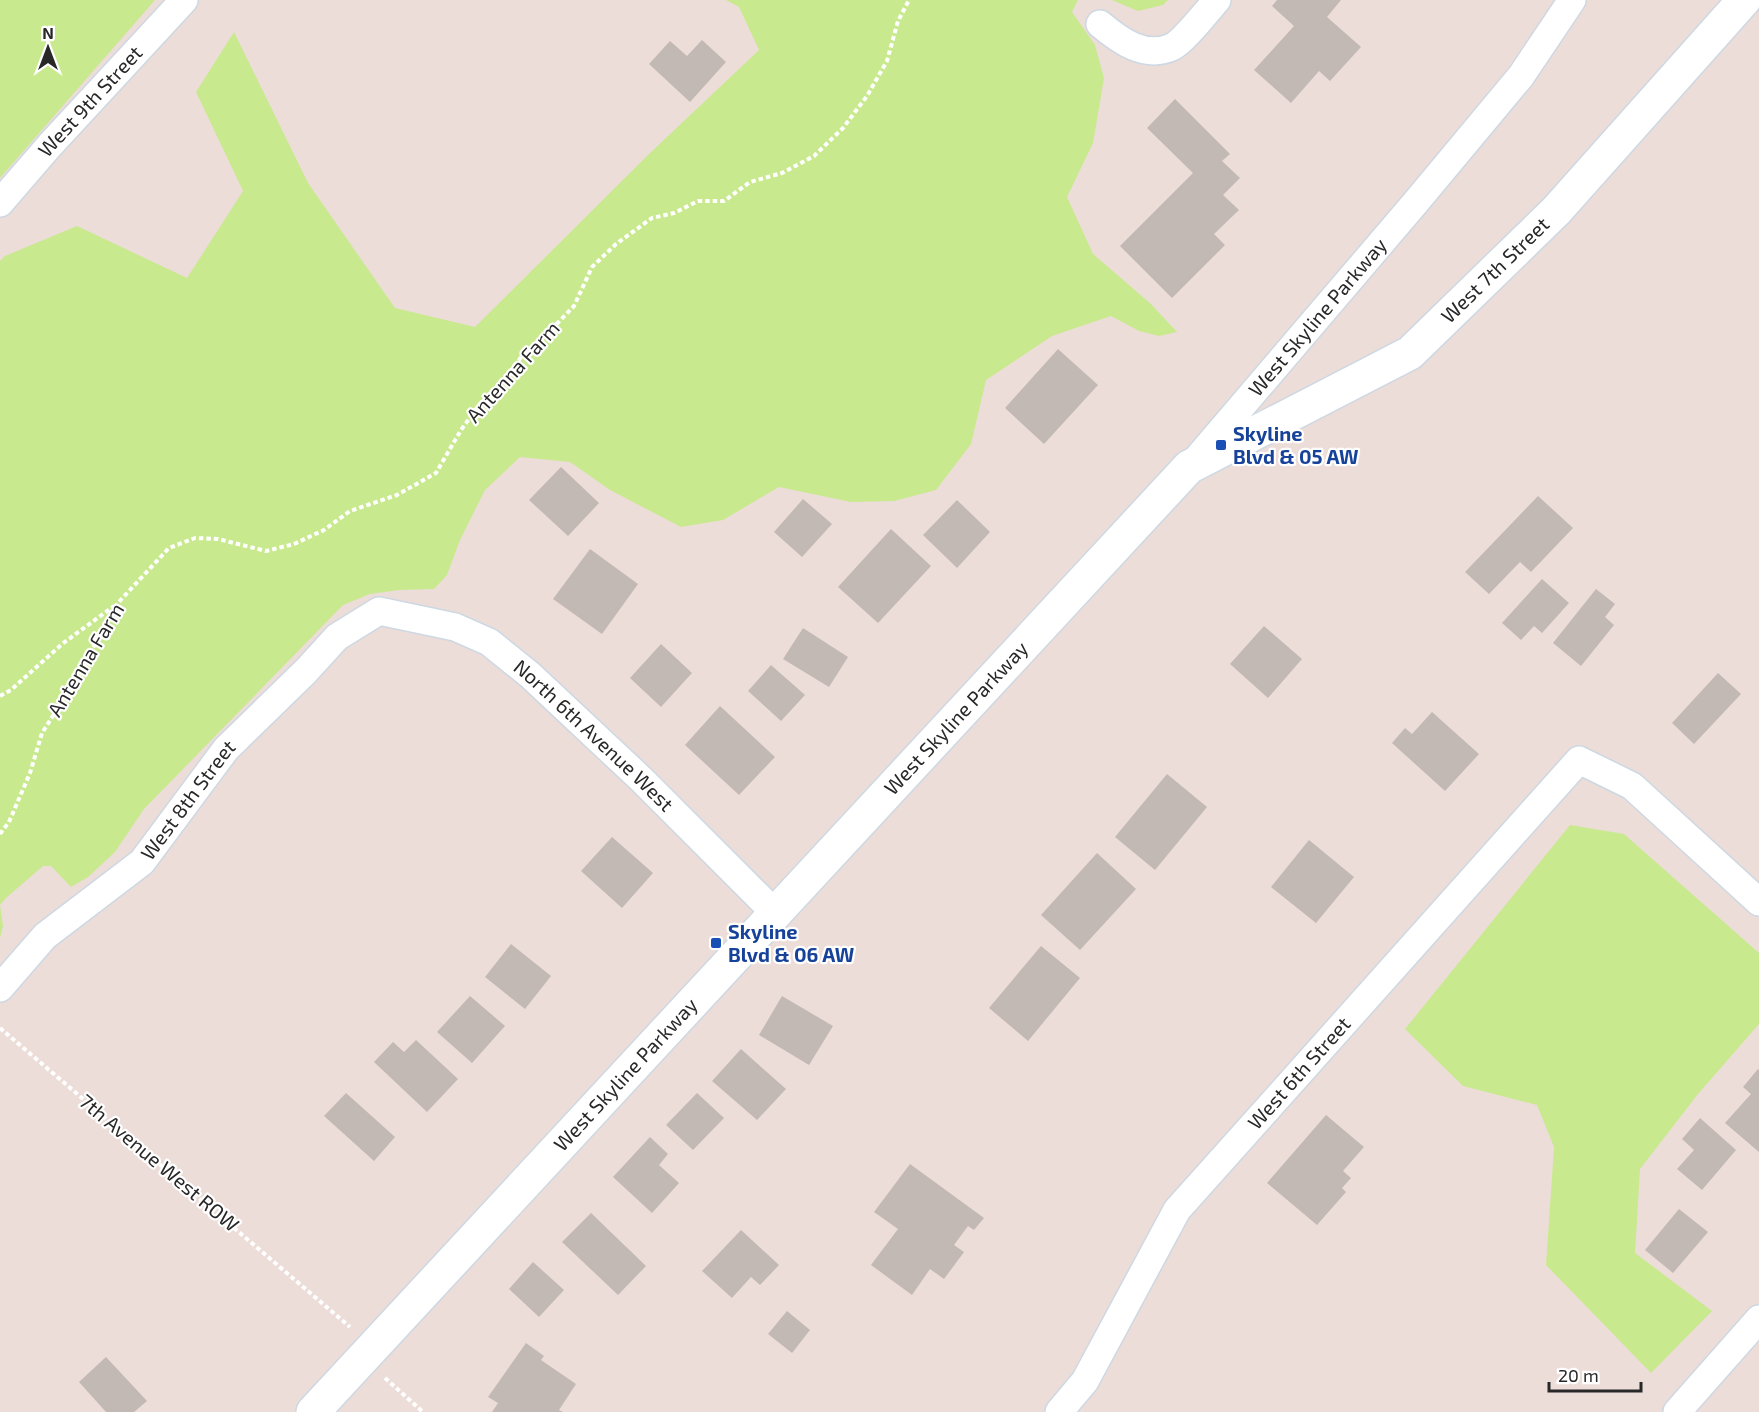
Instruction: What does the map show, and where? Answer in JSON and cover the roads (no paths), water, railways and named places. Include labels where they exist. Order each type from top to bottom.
[{"type":"street","name":"West 9th Street","points":[[0,203],[50,144],[184,0]]},
{"type":"street","points":[[1100,24],[1118,39],[1136,49],[1158,51],[1174,46],[1218,0]]},
{"type":"street","name":"West Skyline Parkway","points":[[313,1412],[1189,467],[1521,76],[1572,0]]},
{"type":"street","name":"West 7th Street","points":[[1189,467],[1410,353],[1556,210],[1743,0]]},
{"type":"street","name":"North 6th Avenue West","points":[[378,611],[456,627],[489,642],[530,675],[641,778],[776,914]]},
{"type":"street","name":"West 8th Street","points":[[0,988],[45,936],[142,862],[226,749],[306,671],[337,637],[378,611]]},
{"type":"street","name":"West 6th Street","points":[[1059,1412],[1085,1381],[1177,1210],[1579,760],[1632,786],[1759,902]]},
{"type":"street","points":[[1677,1412],[1759,1319]]},
{"type":"place","name":"Skyline Blvd & 05 AW","points":[[1221,445]]},
{"type":"place","name":"Skyline Blvd & 06 AW","points":[[716,943]]}]
